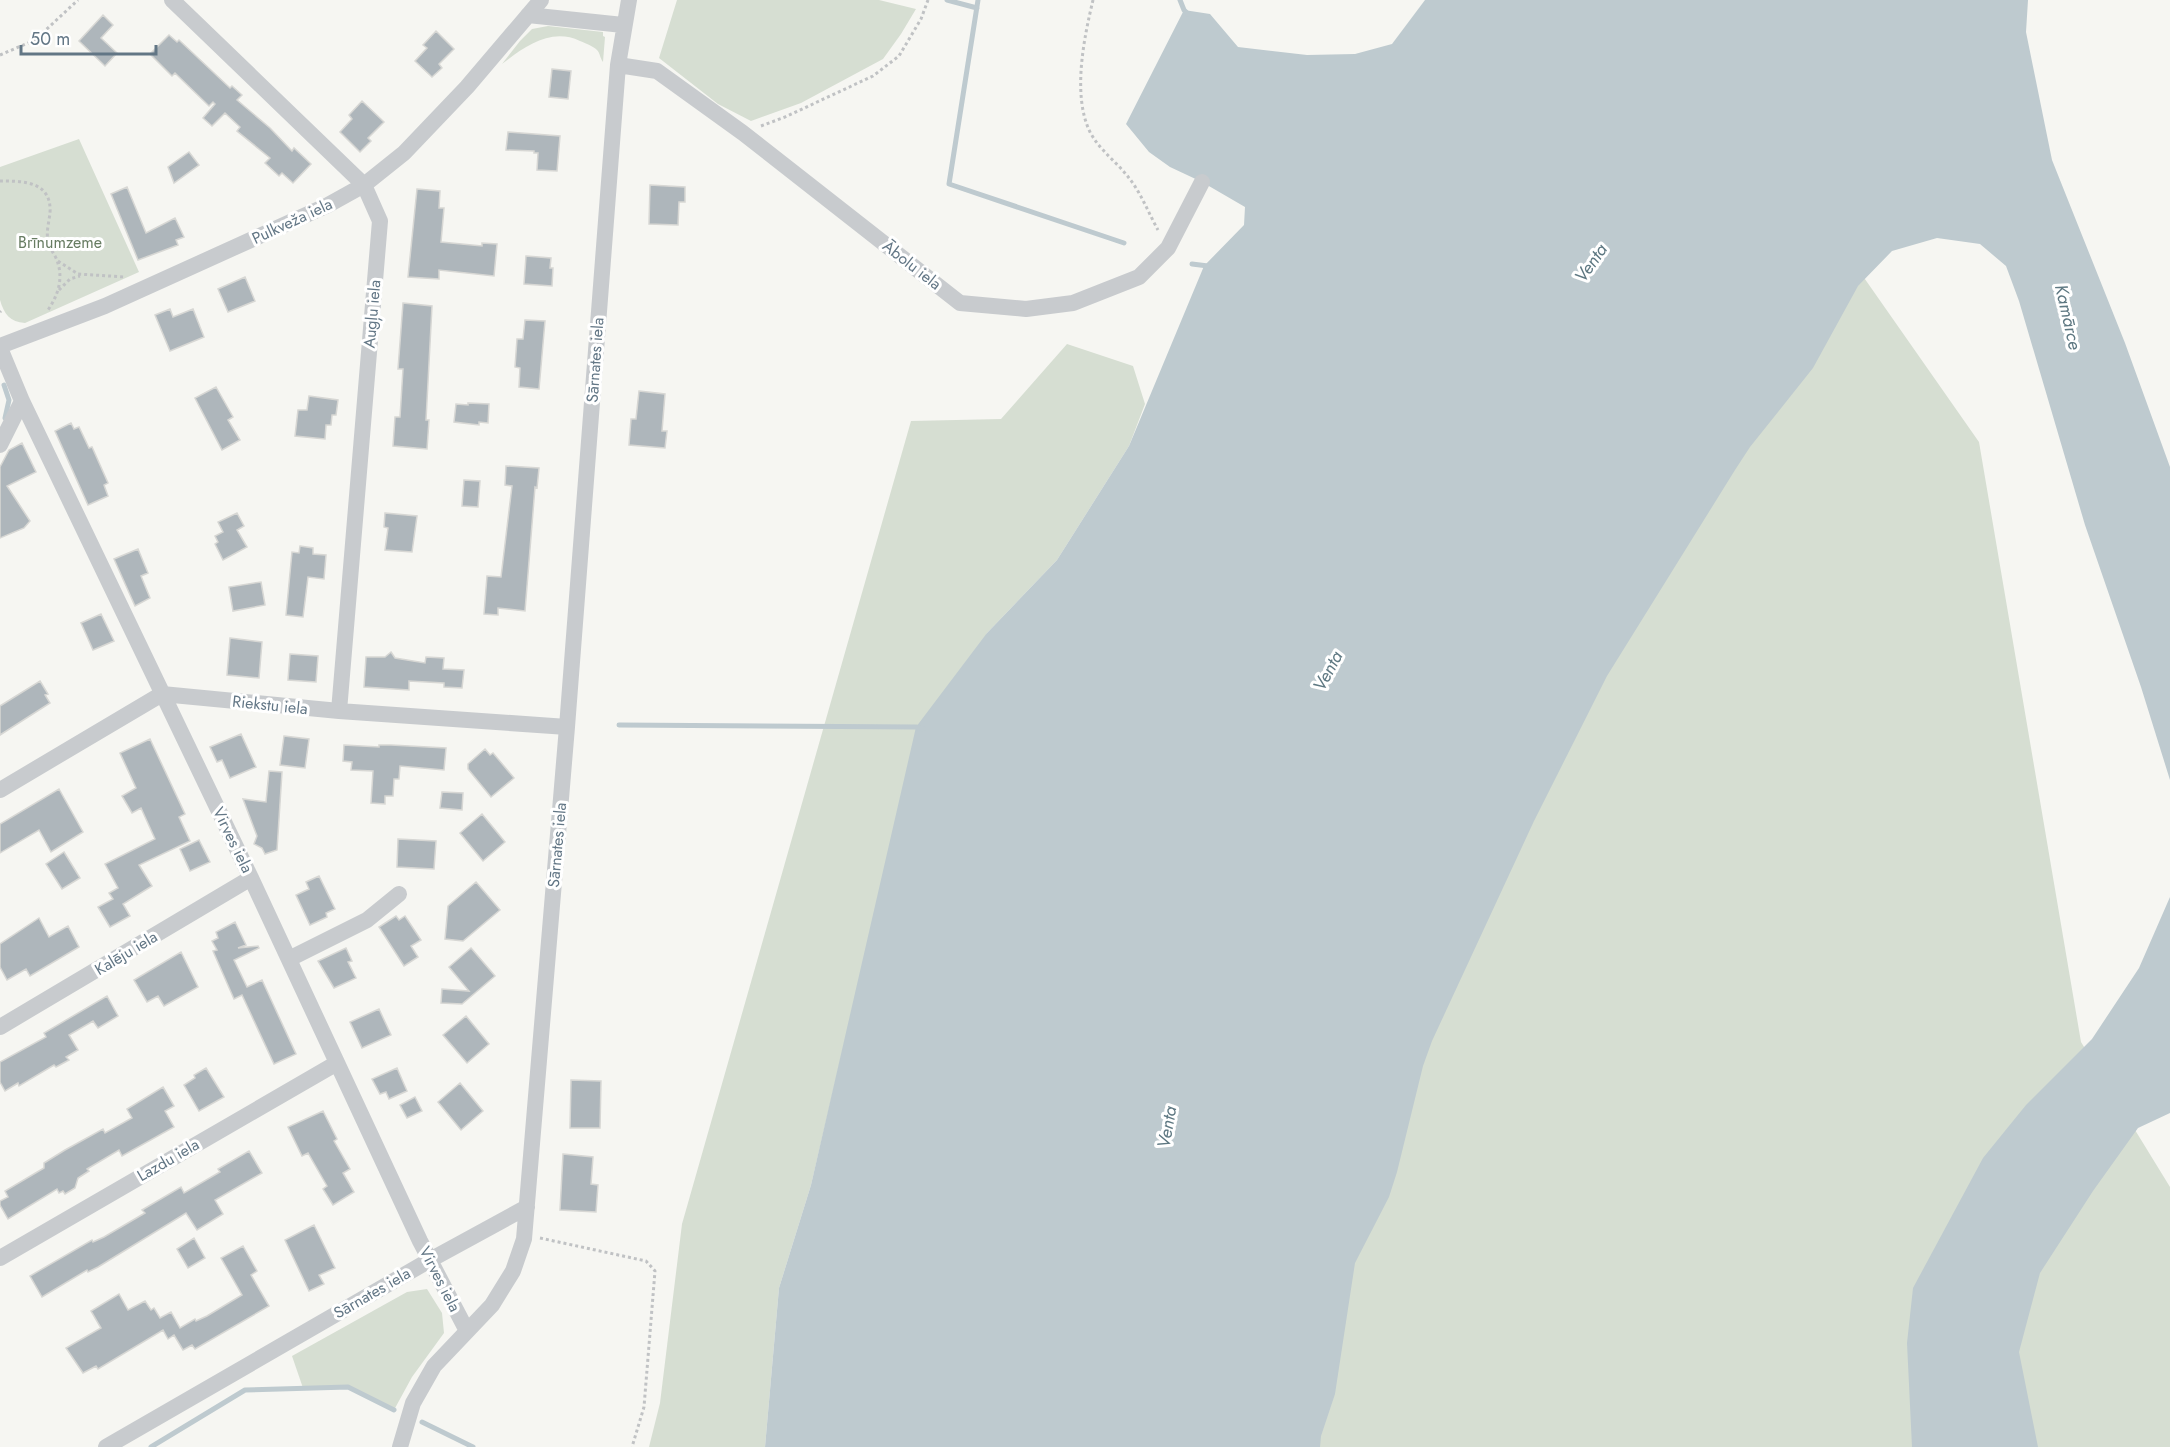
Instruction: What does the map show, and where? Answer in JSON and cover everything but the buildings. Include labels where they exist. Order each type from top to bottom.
[{"type":"street","name":"Augļu iela","points":[[172,0],[364,185],[380,221],[339,711]]},
{"type":"street","name":"Pulkveža iela","points":[[0,347],[105,306],[328,205],[364,185],[404,153],[467,87],[541,0]]},
{"type":"street","name":"Sārnates iela","points":[[106,1447],[430,1260],[527,1207],[567,728],[618,65],[628,0]]},
{"type":"street","points":[[528,15],[623,25]]},
{"type":"street","name":"Ābolu iela","points":[[618,65],[657,71],[742,133],[960,303],[1026,309],[1073,303],[1138,277],[1168,248],[1202,182]]},
{"type":"street","name":"Virves iela","points":[[0,347],[22,401],[251,878],[430,1260],[467,1331]]},
{"type":"street","points":[[0,445],[22,401]]},
{"type":"street","points":[[0,790],[162,694]]},
{"type":"street","name":"Riekstu iela","points":[[162,694],[339,711],[567,728]]},
{"type":"street","name":"Kalēju iela","points":[[0,1027],[251,878]]},
{"type":"street","points":[[289,959],[366,920],[399,894]]},
{"type":"street","name":"Lazdu iela","points":[[0,1258],[337,1063]]},
{"type":"street","name":"Virves iela","points":[[400,1447],[412,1403],[434,1366],[492,1305],[513,1270],[524,1239],[527,1207]]},
{"type":"path","points":[[0,56],[35,40],[78,0]]},
{"type":"path","points":[[742,133],[785,117],[873,76],[899,56],[921,19],[928,0]]},
{"type":"path","points":[[1093,0],[1083,41],[1081,86],[1084,112],[1090,131],[1099,146],[1130,178],[1168,248]]},
{"type":"path","points":[[0,181],[20,180],[33,183],[48,198],[50,206],[48,240],[60,270],[58,291]]},
{"type":"path","points":[[57,260],[73,272],[83,276]]},
{"type":"path","points":[[42,316],[58,291],[70,279],[83,276],[130,277]]},
{"type":"path","points":[[538,1238],[646,1261],[655,1271],[644,1407],[632,1447]]},
{"type":"green space","points":[[677,0],[879,0],[916,9],[883,59],[801,103],[751,121],[718,104],[659,58]]},
{"type":"green space","points":[[548,26],[603,32],[605,37],[603,62],[598,51],[591,46],[569,37],[559,36],[538,41],[519,51],[502,64],[532,29]]},
{"type":"green space","points":[[1762,132],[1979,442],[2081,1042],[2170,1187],[2170,1447],[1170,1447]]},
{"type":"green space","name":"Brīnumzeme","points":[[79,139],[139,272],[25,323],[15,321],[3,309],[0,300],[0,167]]},
{"type":"green space","points":[[1067,344],[1133,366],[1145,404],[1129,446],[1057,560],[987,633],[861,972],[811,1185],[779,1288],[765,1447],[649,1447],[660,1403],[682,1224],[911,421],[1001,419]]},
{"type":"green space","points":[[427,1289],[442,1313],[444,1333],[412,1377],[394,1410],[348,1387],[303,1388],[292,1356],[407,1292]]},
{"type":"water","points":[[1425,0],[2028,0],[2026,32],[2052,160],[2125,343],[2170,467],[2170,780],[2141,687],[2085,525],[2019,301],[2006,266],[1980,244],[1937,238],[1892,251],[1858,286],[1813,368],[1750,447],[1735,470],[1607,676],[1534,821],[1432,1041],[1423,1066],[1389,1197],[1355,1263],[1335,1394],[1321,1436],[1320,1447],[765,1447],[779,1288],[811,1185],[916,727],[987,633],[1057,560],[1129,446],[1204,266],[1244,225],[1245,207],[1202,182],[1170,167],[1149,152],[1126,124],[1184,10],[1210,14],[1238,47],[1307,55],[1355,54],[1392,44]]},
{"type":"water","points":[[2170,897],[2170,1113],[2138,1128],[2093,1191],[2040,1273],[2019,1352],[2038,1447],[1912,1447],[1907,1343],[1913,1288],[1983,1158],[2026,1105],[2092,1039],[2139,968]]},
{"type":"waterway","points":[[947,0],[977,8]]},
{"type":"waterway","points":[[978,0],[949,184],[1124,243]]},
{"type":"waterway","points":[[1180,0],[1188,14]]},
{"type":"waterway","points":[[1192,264],[1208,266]]},
{"type":"waterway","points":[[4,385],[9,400],[5,418]]},
{"type":"waterway","points":[[619,725],[916,727],[923,729]]},
{"type":"waterway","points":[[151,1447],[245,1390],[348,1387],[394,1410]]},
{"type":"waterway","points":[[422,1422],[473,1447]]},
{"type":"water label","name":"Venta","points":[[1591,263]]},
{"type":"water label","name":"Kamārce","points":[[2068,317]]},
{"type":"water label","name":"Venta","points":[[1328,671]]},
{"type":"water label","name":"Venta","points":[[1167,1127]]}]
